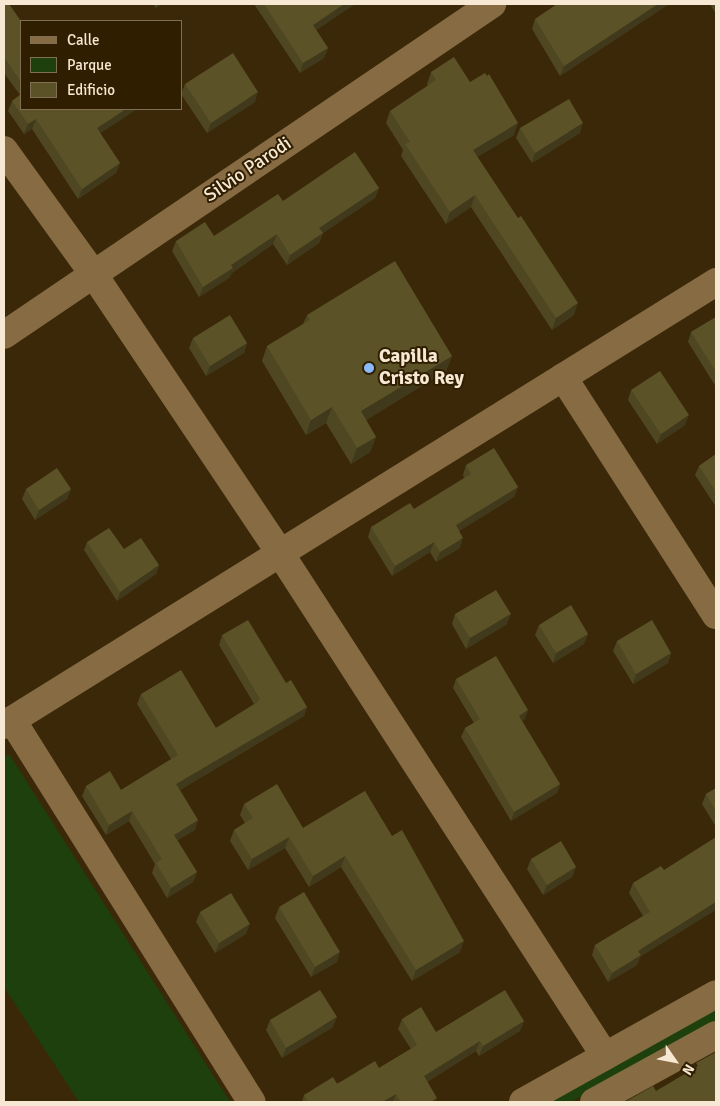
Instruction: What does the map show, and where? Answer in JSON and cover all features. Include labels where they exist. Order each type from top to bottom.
[{"type":"street","name":"Silvio Parodi","points":[[4,335],[492,4]]},
{"type":"street","points":[[4,150],[94,275],[280,553],[605,1056]]},
{"type":"street","points":[[252,1102],[8,723],[716,282]]},
{"type":"street","points":[[563,378],[716,615]]},
{"type":"street","points":[[523,1102],[716,994]]},
{"type":"street","points":[[594,1102],[716,1035]]},
{"type":"green space","points":[[9,754],[230,1102],[79,1102],[4,987],[4,757]]},
{"type":"green space","points":[[716,1009],[716,1021],[571,1102],[550,1102]]},
{"type":"building","points":[[9,4],[20,20],[20,81],[4,57],[4,6]]},
{"type":"building","points":[[264,4],[344,4],[313,25],[328,48],[303,63]]},
{"type":"building","points":[[557,4],[658,4],[564,66],[535,19]]},
{"type":"building","points":[[233,53],[258,92],[211,123],[185,84]]},
{"type":"building","points":[[454,57],[470,82],[485,73],[487,76],[489,74],[518,123],[473,150],[518,218],[521,216],[578,303],[556,318],[475,195],[450,212],[405,144],[410,142],[390,111],[436,80],[431,72]]},
{"type":"building","points":[[20,95],[20,110],[124,110],[97,128],[120,163],[82,189],[36,119],[28,124],[12,101]]},
{"type":"building","points":[[569,99],[583,123],[535,153],[520,128]]},
{"type":"building","points":[[355,152],[379,188],[319,228],[323,233],[290,255],[277,234],[231,265],[233,268],[203,287],[176,241],[205,222],[214,236],[278,194],[283,201]]},
{"type":"building","points":[[395,261],[452,356],[361,411],[376,437],[357,448],[332,407],[311,420],[267,346],[310,320],[307,315]]},
{"type":"building","points":[[230,315],[247,343],[210,366],[193,338]]},
{"type":"building","points":[[716,317],[716,372],[691,332]]},
{"type":"building","points":[[660,371],[689,415],[661,434],[631,390]]},
{"type":"building","points":[[494,448],[518,487],[456,525],[463,538],[440,552],[434,542],[395,566],[371,527],[410,503],[414,509],[471,474],[466,465]]},
{"type":"building","points":[[716,454],[716,492],[699,466]]},
{"type":"building","points":[[57,468],[71,489],[39,510],[26,489]]},
{"type":"building","points":[[109,528],[124,549],[141,538],[159,565],[120,592],[87,542]]},
{"type":"building","points":[[496,590],[511,614],[470,638],[455,614]]},
{"type":"building","points":[[571,605],[588,634],[556,653],[539,625]]},
{"type":"building","points":[[248,620],[286,683],[291,680],[307,707],[176,784],[198,820],[174,835],[197,872],[171,888],[156,863],[162,859],[132,811],[109,825],[86,786],[110,771],[121,790],[178,755],[141,694],[181,670],[216,728],[258,702],[260,699],[222,635]]},
{"type":"building","points":[[652,620],[671,653],[636,674],[617,641]]},
{"type":"building","points":[[496,656],[528,710],[519,716],[560,784],[514,812],[465,728],[480,719],[456,679]]},
{"type":"building","points":[[277,784],[303,828],[365,791],[392,836],[402,830],[464,941],[416,970],[345,856],[313,876],[289,837],[252,859],[234,830],[253,818],[244,804]]},
{"type":"building","points":[[716,788],[716,811],[706,794]]},
{"type":"building","points":[[716,837],[716,902],[638,951],[641,955],[612,973],[595,945],[650,912],[633,883],[661,866],[664,870]]},
{"type":"building","points":[[561,841],[576,867],[547,885],[531,859]]},
{"type":"building","points":[[304,892],[340,952],[315,967],[279,907]]},
{"type":"building","points":[[231,893],[250,924],[219,943],[200,912]]},
{"type":"building","points":[[320,990],[337,1017],[286,1048],[270,1020]]},
{"type":"building","points":[[505,990],[524,1021],[483,1046],[480,1041],[424,1076],[437,1098],[430,1102],[401,1102],[396,1094],[382,1102],[381,1100],[378,1102],[308,1102],[304,1095],[333,1077],[337,1084],[375,1061],[379,1068],[417,1045],[402,1019],[421,1007],[436,1032]]},
{"type":"building","points":[[716,1052],[716,1102],[625,1102],[653,1086],[656,1091],[698,1066],[696,1063]]},
{"type":"place","name":"Capilla Cristo Rey","points":[[369,368]]}]
